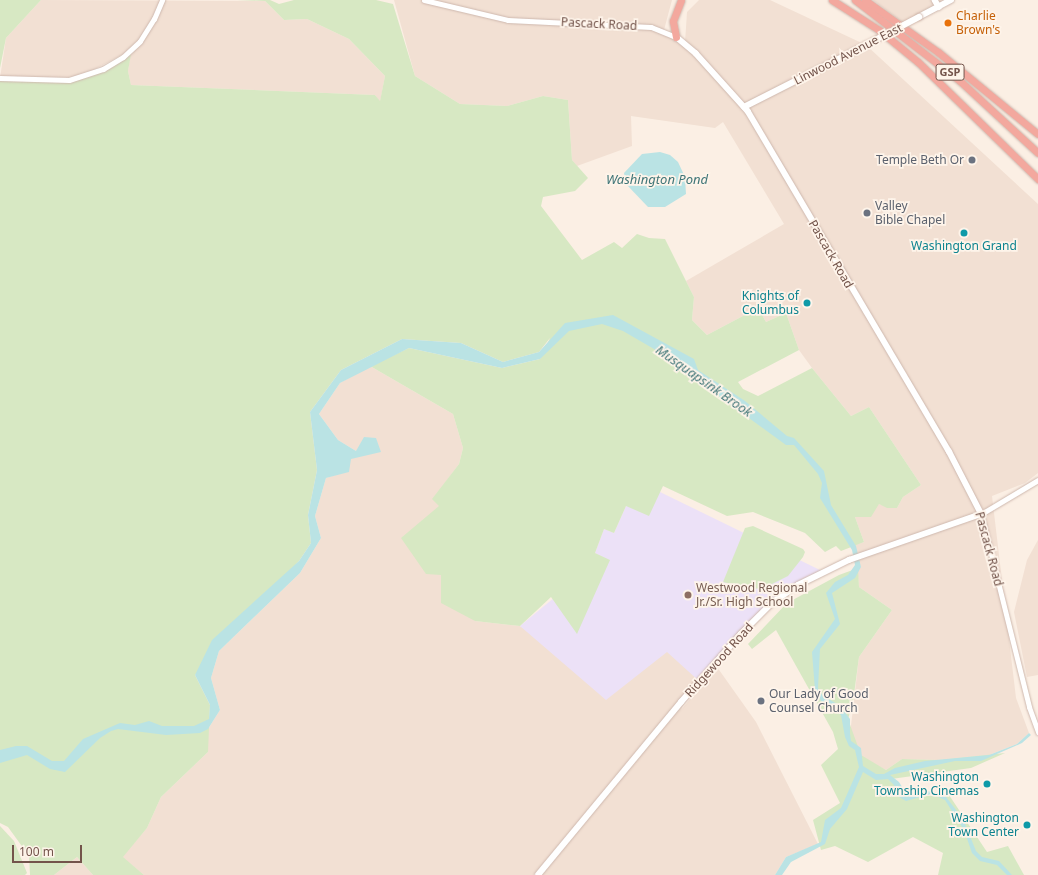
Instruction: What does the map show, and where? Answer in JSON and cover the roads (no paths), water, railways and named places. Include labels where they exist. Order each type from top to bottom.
[{"type":"highway","points":[[676,37],[673,21],[681,0]]},
{"type":"highway","name":"GSP","points":[[832,0],[879,30],[918,62],[1038,179]]},
{"type":"highway","name":"GSP","points":[[855,0],[948,71],[1038,152]]},
{"type":"highway","name":"GSP","points":[[865,0],[938,52],[1038,134]]},
{"type":"highway","points":[[873,0],[938,52]]},
{"type":"main road","points":[[935,0],[939,7]]},
{"type":"main road","name":"Linwood Avenue East","points":[[744,107],[951,0]]},
{"type":"main road","name":"Pascack Road","points":[[676,37],[696,54],[744,107],[949,452],[981,514]]},
{"type":"main road","name":"Ridgewood Road","points":[[538,875],[681,702],[746,628],[784,593],[863,554],[981,514]]},
{"type":"street","points":[[0,78],[69,80],[103,69],[123,57],[140,41],[154,19],[162,0]]},
{"type":"street","name":"Pascack Road","points":[[424,0],[508,20],[651,27],[676,37]]},
{"type":"street","points":[[981,514],[1038,480]]},
{"type":"street","name":"Pascack Road","points":[[981,514],[1029,707],[1038,732]]},
{"type":"water","name":"Washington Pond","points":[[660,152],[670,155],[678,162],[685,177],[686,194],[665,207],[648,207],[626,184],[624,173],[642,154]]},
{"type":"water","name":"Musquapsink Brook","points":[[613,315],[694,359],[698,370],[745,401],[787,436],[794,438],[824,471],[831,505],[856,546],[861,567],[855,578],[832,593],[840,624],[820,649],[818,688],[823,696],[839,705],[850,719],[851,741],[861,748],[863,766],[876,774],[884,774],[895,768],[925,761],[989,755],[1017,744],[1029,733],[1031,735],[1022,743],[981,761],[955,761],[890,775],[899,782],[907,795],[927,791],[943,793],[963,819],[976,851],[982,857],[999,861],[1012,875],[1007,875],[997,865],[980,861],[972,853],[964,830],[945,800],[931,794],[906,801],[899,797],[894,785],[888,779],[876,780],[863,772],[847,809],[830,829],[825,844],[791,862],[782,875],[775,875],[786,857],[821,842],[825,820],[841,808],[859,767],[855,750],[849,746],[845,737],[841,715],[821,701],[815,690],[812,652],[835,619],[826,593],[835,582],[848,575],[855,565],[852,550],[820,498],[822,483],[818,474],[794,445],[786,445],[654,349],[623,331],[602,324],[569,331],[540,359],[502,368],[409,348],[340,383],[319,414],[338,440],[356,451],[364,437],[376,438],[381,452],[351,459],[349,472],[326,478],[315,516],[321,538],[300,573],[219,651],[211,678],[220,710],[208,729],[200,733],[166,735],[118,729],[111,731],[100,738],[65,772],[50,769],[27,755],[0,763],[0,750],[16,746],[27,746],[52,761],[64,761],[83,739],[120,723],[135,725],[149,721],[162,726],[194,726],[209,719],[210,705],[195,675],[212,640],[299,561],[311,543],[308,515],[317,470],[310,412],[341,370],[402,339],[461,343],[503,362],[539,352],[565,323]]},
{"type":"place","name":"Charlie Brown's","points":[[948,23]]},
{"type":"place","name":"Temple Beth Or","points":[[972,160]]},
{"type":"place","name":"Valley Bible Chapel","points":[[867,213]]},
{"type":"place","name":"Washington Grand","points":[[964,233]]},
{"type":"place","name":"Knights of Columbus","points":[[807,303]]},
{"type":"place","name":"Westwood Regional Jr./Sr. High School","points":[[688,595]]},
{"type":"place","name":"Our Lady of Good Counsel Church","points":[[761,701]]},
{"type":"place","name":"Washington Township Cinemas","points":[[987,784]]},
{"type":"place","name":"Washington Town Center","points":[[1027,825]]}]
